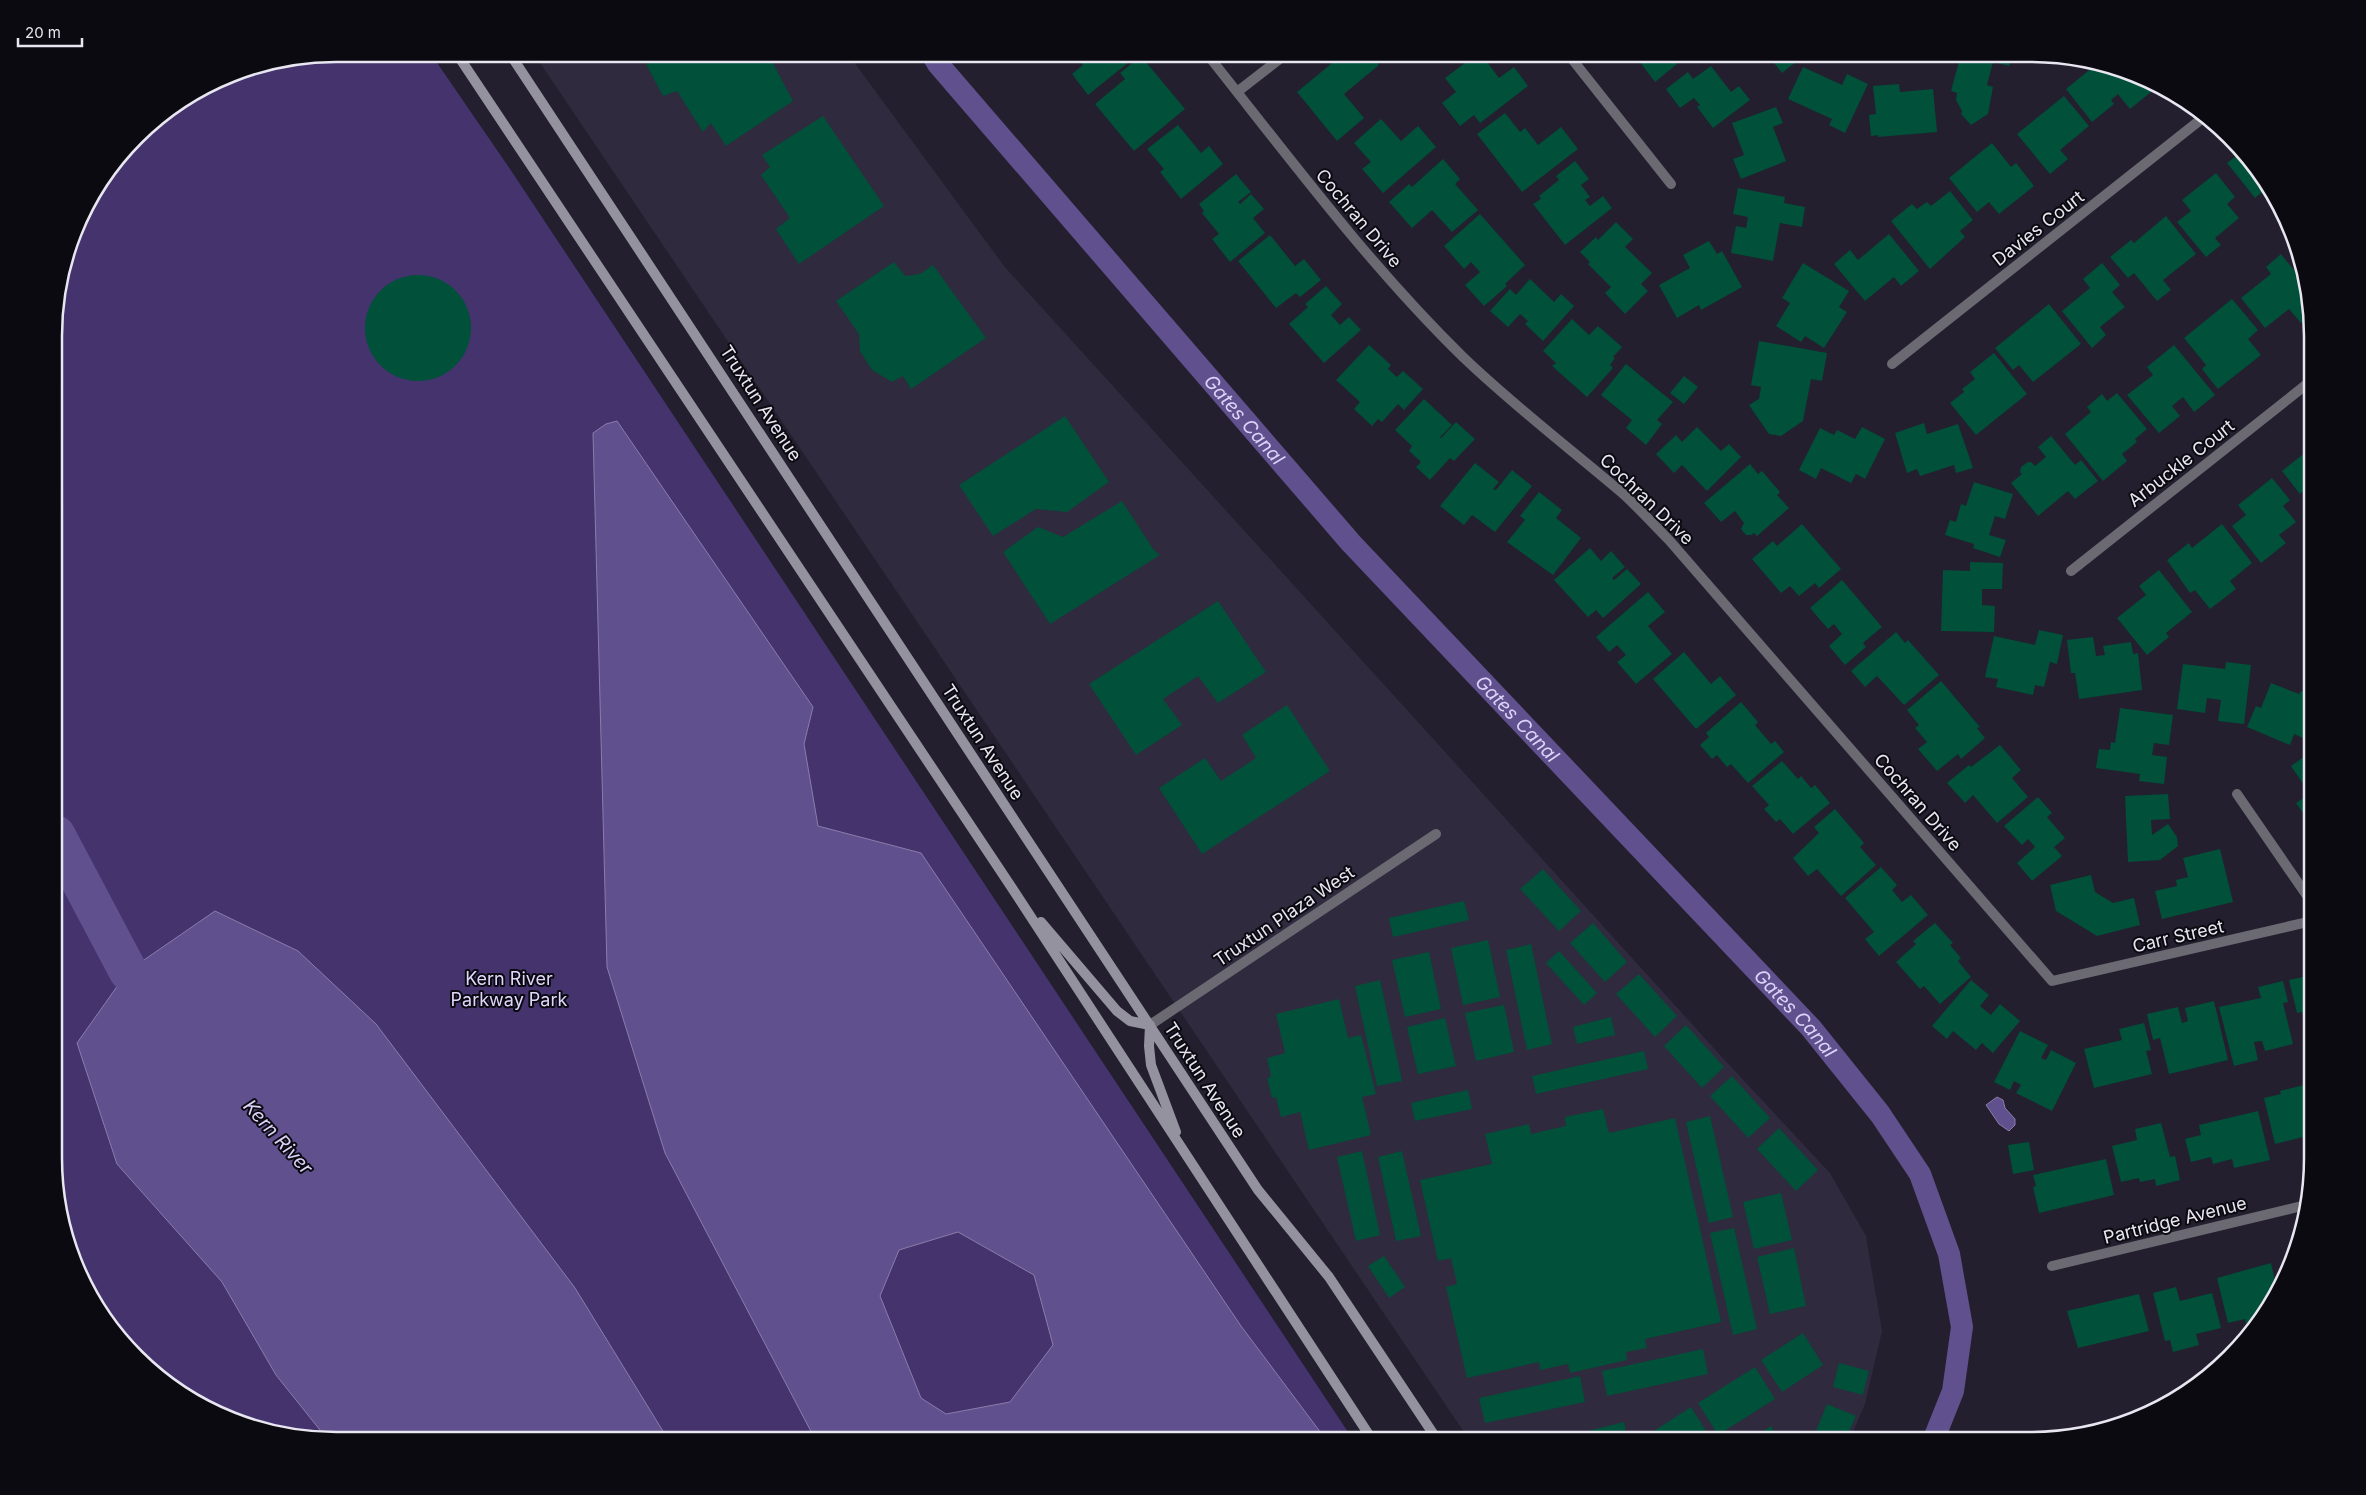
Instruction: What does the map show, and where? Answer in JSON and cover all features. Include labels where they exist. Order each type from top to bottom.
[{"type":"main road","points":[[463,63],[1012,888],[1367,1432]]},
{"type":"main road","name":"Truxtun Avenue","points":[[516,63],[1258,1190],[1329,1277],[1432,1432]]},
{"type":"main road","points":[[1012,888],[1116,1011],[1130,1021],[1150,1025],[1149,1046],[1151,1065],[1184,1152]]},
{"type":"street","name":"Cochran Drive","points":[[1214,63],[1358,244],[1409,302],[1492,383],[1622,493],[1669,540],[2052,981]]},
{"type":"street","points":[[1237,92],[1274,63]]},
{"type":"street","points":[[1575,63],[1671,184]]},
{"type":"street","name":"Davies Court","points":[[1892,364],[2199,121]]},
{"type":"street","name":"Arbuckle Court","points":[[2071,571],[2304,386]]},
{"type":"street","points":[[2237,794],[2304,891]]},
{"type":"street","name":"Truxtun Plaza West","points":[[1150,1025],[1436,834]]},
{"type":"street","name":"Carr Street","points":[[2052,981],[2304,923]]},
{"type":"street","name":"Partridge Avenue","points":[[2052,1266],[2299,1207]]},
{"type":"shaded area","points":[[540,63],[855,63],[1004,266],[1721,1056],[1830,1173],[1866,1236],[1882,1331],[1865,1404],[1853,1432],[1464,1432]]},
{"type":"green space","name":"Kern River Parkway Park","points":[[319,63],[437,63],[510,169],[1348,1432],[319,1432],[283,1427],[248,1418],[200,1396],[156,1365],[130,1339],[109,1311],[91,1280],[77,1247],[68,1212],[63,1176],[63,319],[68,283],[77,248],[91,215],[109,184],[130,156],[156,130],[199,99],[215,91],[248,77],[283,68]]},
{"type":"water","points":[[617,421],[813,707],[804,744],[818,826],[921,853],[1241,1326],[1320,1432],[811,1432],[665,1153],[607,967],[593,433],[606,424]],"holes":[[[958,1232],[1034,1275],[1053,1345],[1010,1402],[946,1414],[921,1398],[880,1296],[899,1250]]]},
{"type":"water","points":[[215,911],[298,951],[376,1024],[575,1288],[663,1432],[322,1432],[276,1375],[222,1282],[117,1164],[77,1043],[128,971]]},
{"type":"water","points":[[1997,1097],[2003,1100],[2005,1108],[2015,1119],[2015,1125],[2009,1131],[1999,1124],[1986,1105]]},
{"type":"building","points":[[773,63],[793,101],[726,146],[711,123],[703,132],[677,91],[663,96],[646,64]]},
{"type":"building","points":[[1081,63],[1128,63],[1088,95],[1072,74],[1083,65]]},
{"type":"building","points":[[1132,63],[1147,63],[1185,109],[1134,151],[1095,104],[1125,79],[1120,73]]},
{"type":"building","points":[[1332,63],[1377,63],[1379,65],[1344,94],[1364,118],[1337,141],[1297,92]]},
{"type":"building","points":[[1465,63],[1488,63],[1499,78],[1514,67],[1528,86],[1480,123],[1474,115],[1460,126],[1442,103],[1456,92],[1445,78]]},
{"type":"building","points":[[1641,63],[1676,63],[1677,64],[1655,82]]},
{"type":"building","points":[[1774,63],[1795,63],[1782,73]]},
{"type":"building","points":[[1959,63],[1993,63],[1987,85],[1993,87],[1988,114],[1971,125],[1961,114],[1962,111],[1956,100],[1957,93],[1951,91]]},
{"type":"building","points":[[1997,63],[2010,63],[2009,66]]},
{"type":"building","points":[[1711,66],[1731,92],[1739,86],[1750,100],[1713,128],[1697,107],[1700,105],[1694,98],[1680,108],[1666,89],[1688,72],[1693,79]]},
{"type":"building","points":[[1803,67],[1842,85],[1847,74],[1868,84],[1845,133],[1829,125],[1832,119],[1788,99]]},
{"type":"building","points":[[2090,70],[2118,77],[2151,92],[2130,109],[2118,94],[2111,100],[2114,104],[2092,122],[2066,89]]},
{"type":"building","points":[[1899,84],[1900,92],[1933,89],[1937,132],[1871,136],[1869,115],[1876,114],[1873,86]]},
{"type":"building","points":[[2064,96],[2089,126],[2060,150],[2068,159],[2050,174],[2017,134]]},
{"type":"building","points":[[1776,107],[1783,123],[1773,127],[1786,161],[1741,179],[1733,159],[1744,155],[1732,123]]},
{"type":"building","points":[[1505,113],[1520,132],[1525,128],[1538,145],[1561,127],[1578,149],[1522,192],[1477,134]]},
{"type":"building","points":[[823,116],[884,206],[799,264],[776,229],[790,218],[761,175],[770,167],[762,155]]},
{"type":"building","points":[[1381,119],[1401,141],[1418,126],[1436,147],[1383,193],[1362,169],[1371,162],[1354,143]]},
{"type":"building","points":[[1178,125],[1201,153],[1209,146],[1223,164],[1181,199],[1160,172],[1164,169],[1147,149]]},
{"type":"building","points":[[1992,143],[2011,167],[2016,163],[2034,186],[1999,214],[1989,202],[1977,212],[1949,178]]},
{"type":"building","points":[[2236,156],[2263,193],[2255,198],[2227,163]]},
{"type":"building","points":[[1443,159],[1460,179],[1455,184],[1478,210],[1452,232],[1432,210],[1412,228],[1389,202],[1409,184],[1412,187]]},
{"type":"building","points":[[1575,161],[1589,179],[1581,185],[1590,197],[1585,200],[1590,206],[1603,196],[1612,208],[1565,245],[1533,204],[1541,199],[1539,196],[1559,180],[1556,176]]},
{"type":"building","points":[[2216,173],[2235,197],[2227,204],[2239,218],[2215,238],[2221,245],[2206,257],[2177,222],[2191,211],[2182,200]]},
{"type":"building","points":[[1236,174],[1251,192],[1238,202],[1240,204],[1251,194],[1264,209],[1253,218],[1265,233],[1230,262],[1212,239],[1219,234],[1202,213],[1204,211],[1199,204]]},
{"type":"building","points":[[1738,188],[1785,197],[1784,203],[1805,207],[1802,227],[1780,223],[1773,261],[1731,253],[1736,226],[1746,228],[1748,217],[1733,214]]},
{"type":"building","points":[[1950,191],[1973,220],[1960,231],[1965,237],[1930,269],[1891,221],[1912,204],[1917,209],[1927,202],[1931,206]]},
{"type":"building","points":[[1480,214],[1525,265],[1505,284],[1507,286],[1484,306],[1465,285],[1480,272],[1471,262],[1464,269],[1444,246]]},
{"type":"building","points":[[2166,216],[2196,254],[2163,280],[2171,290],[2157,301],[2134,273],[2128,278],[2110,257],[2131,240],[2134,243]]},
{"type":"building","points":[[1616,222],[1633,239],[1625,247],[1652,273],[1641,284],[1648,291],[1625,314],[1605,293],[1611,287],[1588,264],[1590,262],[1580,252],[1596,237],[1598,240]]},
{"type":"building","points":[[1889,234],[1919,271],[1901,286],[1894,277],[1865,301],[1834,264],[1850,250],[1858,260]]},
{"type":"building","points":[[1270,235],[1295,266],[1304,259],[1321,280],[1300,297],[1296,293],[1276,308],[1238,261]]},
{"type":"building","points":[[1709,241],[1717,254],[1722,251],[1742,287],[1701,310],[1699,305],[1677,318],[1659,285],[1690,268],[1683,255]]},
{"type":"building","points":[[2281,254],[2295,272],[2303,319],[2301,323],[2289,309],[2265,328],[2241,298],[2271,274],[2266,267]]},
{"type":"building","points":[[894,262],[905,276],[920,274],[933,265],[986,338],[911,389],[903,376],[892,382],[872,370],[860,351],[859,334],[836,301]]},
{"type":"building","points":[[1803,263],[1849,291],[1839,307],[1847,312],[1824,348],[1805,336],[1801,342],[1776,326],[1790,303],[1782,298]]},
{"type":"building","points":[[2102,263],[2120,285],[2112,292],[2125,307],[2100,327],[2106,335],[2092,348],[2062,311],[2090,288],[2083,279]]},
{"type":"building","points":[[418,275],[438,279],[456,290],[467,308],[471,328],[467,348],[456,366],[438,377],[418,381],[398,377],[380,366],[369,348],[365,328],[369,308],[380,290],[398,279]]},
{"type":"building","points":[[1530,279],[1554,302],[1561,294],[1574,306],[1543,341],[1525,324],[1528,321],[1520,314],[1508,327],[1490,311],[1510,289],[1516,295]]},
{"type":"building","points":[[1326,286],[1342,304],[1331,315],[1340,325],[1349,317],[1361,330],[1324,363],[1289,324],[1308,307],[1305,304]]},
{"type":"building","points":[[2232,299],[2258,330],[2248,339],[2261,355],[2218,389],[2202,369],[2206,365],[2184,338]]},
{"type":"building","points":[[2049,304],[2081,344],[2033,382],[2019,365],[2013,370],[1995,348]]},
{"type":"building","points":[[1572,319],[1589,335],[1598,326],[1622,347],[1613,357],[1615,358],[1610,365],[1613,368],[1587,397],[1552,366],[1556,363],[1543,351]]},
{"type":"building","points":[[1759,341],[1827,353],[1822,381],[1811,379],[1803,421],[1781,436],[1769,434],[1749,405],[1759,399],[1761,387],[1751,385]]},
{"type":"building","points":[[1369,345],[1391,365],[1388,369],[1397,377],[1403,371],[1423,389],[1404,410],[1398,404],[1382,422],[1378,419],[1372,426],[1354,409],[1360,402],[1336,380]]},
{"type":"building","points":[[2174,345],[2215,395],[2194,412],[2183,397],[2172,406],[2180,416],[2159,433],[2127,395],[2153,375],[2147,367]]},
{"type":"building","points":[[1994,353],[2027,394],[1976,435],[1950,403],[1964,392],[1962,389],[1975,379],[1970,372]]},
{"type":"building","points":[[1626,364],[1673,402],[1657,420],[1662,424],[1646,445],[1626,428],[1632,420],[1601,395]]},
{"type":"building","points":[[1684,376],[1698,387],[1684,404],[1670,393]]},
{"type":"building","points":[[2117,393],[2147,429],[2135,439],[2137,442],[2122,454],[2127,461],[2103,481],[2065,434],[2091,412],[2087,407],[2102,394],[2107,401]]},
{"type":"building","points":[[1424,399],[1452,425],[1441,438],[1456,422],[1475,439],[1454,461],[1450,458],[1430,480],[1416,467],[1421,462],[1409,451],[1412,446],[1395,430]]},
{"type":"building","points":[[1065,416],[1109,482],[1067,512],[1036,509],[993,536],[959,485]]},
{"type":"building","points":[[1924,423],[1927,434],[1958,424],[1973,468],[1956,473],[1954,465],[1920,476],[1917,469],[1907,473],[1895,433]]},
{"type":"building","points":[[1697,427],[1721,451],[1729,444],[1741,457],[1707,491],[1682,465],[1674,473],[1656,454],[1676,435],[1682,442]]},
{"type":"building","points":[[1862,427],[1885,439],[1865,479],[1856,474],[1851,483],[1821,468],[1816,479],[1799,470],[1820,428],[1834,435],[1837,430],[1855,439]]},
{"type":"building","points":[[2051,436],[2075,465],[2081,460],[2098,481],[2075,499],[2068,491],[2038,516],[2011,483],[2022,474],[2020,472],[2021,467],[2028,462],[2035,466],[2046,457],[2038,447]]},
{"type":"building","points":[[2302,455],[2304,458],[2304,492],[2303,491],[2300,494],[2282,471]]},
{"type":"building","points":[[1475,463],[1499,482],[1493,489],[1496,490],[1512,470],[1532,486],[1495,532],[1472,515],[1464,525],[1440,506]]},
{"type":"building","points":[[1750,464],[1758,474],[1762,471],[1780,492],[1777,495],[1789,508],[1757,536],[1754,533],[1746,535],[1741,529],[1744,523],[1735,511],[1721,522],[1704,503]]},
{"type":"building","points":[[2272,478],[2290,500],[2283,506],[2296,522],[2279,535],[2286,543],[2261,563],[2232,526],[2246,515],[2238,505]]},
{"type":"building","points":[[1974,482],[2013,494],[2005,519],[1995,516],[1989,535],[2006,540],[2000,557],[1973,548],[1974,544],[1945,535],[1950,520],[1956,522],[1961,504],[1966,506]]},
{"type":"building","points":[[1539,492],[1562,510],[1556,518],[1581,538],[1553,575],[1507,542],[1525,520],[1520,516]]},
{"type":"building","points":[[1122,501],[1153,549],[1160,555],[1050,624],[1003,552],[1038,527],[1063,537]]},
{"type":"building","points":[[1802,524],[1841,569],[1819,588],[1815,583],[1799,596],[1790,586],[1781,593],[1752,559],[1773,541],[1777,546]]},
{"type":"building","points":[[2222,524],[2252,563],[2230,581],[2236,589],[2210,609],[2195,590],[2190,593],[2167,560],[2189,543],[2192,548]]},
{"type":"building","points":[[1590,548],[1601,561],[1611,551],[1625,567],[1612,578],[1614,580],[1627,569],[1641,584],[1603,618],[1596,610],[1588,617],[1554,580]]},
{"type":"building","points":[[1970,562],[2003,563],[2002,589],[1982,589],[1982,605],[1995,606],[1994,632],[1941,631],[1943,570],[1970,571]]},
{"type":"building","points":[[2159,570],[2192,612],[2166,633],[2169,637],[2147,655],[2117,618],[2146,595],[2139,586]]},
{"type":"building","points":[[1842,580],[1882,627],[1863,643],[1866,647],[1845,665],[1829,646],[1842,634],[1834,624],[1828,629],[1810,608]]},
{"type":"building","points":[[1648,592],[1665,612],[1648,626],[1672,654],[1636,684],[1617,662],[1626,655],[1617,645],[1609,652],[1596,637]]},
{"type":"building","points":[[1218,601],[1266,672],[1218,703],[1198,676],[1163,699],[1182,725],[1136,755],[1089,684]]},
{"type":"building","points":[[2039,630],[2063,635],[2057,664],[2050,662],[2044,687],[2035,685],[2033,695],[1996,687],[1998,679],[1985,677],[1994,636],[2035,645]]},
{"type":"building","points":[[1896,632],[1905,643],[1908,640],[1939,675],[1904,705],[1877,676],[1865,687],[1851,671]]},
{"type":"building","points":[[2093,637],[2096,656],[2105,655],[2103,646],[2131,642],[2133,654],[2138,653],[2142,690],[2079,699],[2075,673],[2071,673],[2067,640]]},
{"type":"building","points":[[1684,652],[1711,684],[1720,676],[1736,695],[1696,729],[1653,679]]},
{"type":"building","points":[[2226,662],[2251,665],[2244,724],[2218,721],[2221,700],[2207,698],[2205,713],[2177,709],[2183,664],[2225,669]]},
{"type":"building","points":[[1941,681],[1980,727],[1977,728],[1985,738],[1961,759],[1958,754],[1937,771],[1918,749],[1927,742],[1915,728],[1919,725],[1907,710]]},
{"type":"building","points":[[2271,683],[2299,694],[2301,691],[2304,692],[2304,738],[2294,734],[2290,745],[2247,727],[2256,706],[2261,708]]},
{"type":"building","points":[[1741,702],[1758,722],[1755,725],[1771,744],[1775,741],[1784,752],[1748,783],[1731,764],[1727,767],[1717,755],[1712,759],[1700,745],[1709,737],[1706,733]]},
{"type":"building","points":[[1287,705],[1330,771],[1202,854],[1159,788],[1205,758],[1221,781],[1256,758],[1242,735]]},
{"type":"building","points":[[2120,708],[2173,715],[2169,745],[2154,743],[2152,755],[2167,757],[2164,784],[2139,781],[2140,774],[2096,768],[2099,749],[2110,750],[2111,742],[2115,743]]},
{"type":"building","points":[[2000,745],[2021,770],[2012,778],[2028,797],[1997,823],[1973,795],[1965,803],[1947,783],[1969,765],[1971,767]]},
{"type":"building","points":[[2304,757],[2304,785],[2291,766]]},
{"type":"building","points":[[1782,761],[1798,779],[1801,776],[1811,788],[1815,785],[1830,803],[1793,834],[1780,819],[1776,822],[1764,809],[1769,805],[1752,786]]},
{"type":"building","points":[[2168,794],[2170,819],[2151,820],[2152,835],[2168,824],[2177,837],[2178,846],[2160,860],[2128,862],[2125,796]]},
{"type":"building","points":[[2038,797],[2052,813],[2047,817],[2065,838],[2054,847],[2062,856],[2032,881],[2017,863],[2035,847],[2028,839],[2022,845],[2004,826]]},
{"type":"building","points":[[2304,798],[2304,814],[2296,803]]},
{"type":"building","points":[[1835,809],[1864,843],[1860,847],[1876,865],[1841,896],[1817,869],[1808,876],[1793,858],[1819,833],[1814,827]]},
{"type":"building","points":[[2220,849],[2233,902],[2162,919],[2155,891],[2177,886],[2176,880],[2188,877],[2183,858]]},
{"type":"building","points":[[1881,867],[1897,885],[1892,890],[1902,902],[1911,895],[1928,915],[1879,956],[1865,939],[1874,932],[1845,898]]},
{"type":"building","points":[[1543,869],[1581,911],[1559,931],[1520,889]]},
{"type":"building","points":[[2091,875],[2095,892],[2113,903],[2134,898],[2140,925],[2097,936],[2056,911],[2050,885]]},
{"type":"building","points":[[1464,901],[1469,920],[1393,937],[1389,918]]},
{"type":"building","points":[[1593,923],[1627,962],[1605,982],[1570,943]]},
{"type":"building","points":[[1935,923],[1953,943],[1950,945],[1961,958],[1958,961],[1971,977],[1940,1004],[1924,986],[1920,989],[1896,962],[1916,944],[1913,941]]},
{"type":"building","points":[[1488,940],[1500,997],[1463,1005],[1451,948]]},
{"type":"building","points":[[1531,944],[1552,1044],[1527,1050],[1506,950]]},
{"type":"building","points":[[1559,951],[1597,993],[1584,1005],[1546,963]]},
{"type":"building","points":[[1429,952],[1441,1009],[1405,1017],[1392,960]]},
{"type":"building","points":[[1639,974],[1677,1016],[1655,1037],[1616,994]]},
{"type":"building","points":[[2304,977],[2304,1019],[2302,1012],[2297,1013],[2289,980]]},
{"type":"building","points":[[1380,980],[1402,1081],[1377,1086],[1355,986]]},
{"type":"building","points":[[1971,980],[1989,995],[1980,1006],[1991,1015],[2000,1004],[2020,1021],[1993,1053],[1982,1043],[1976,1050],[1953,1031],[1947,1039],[1932,1026]]},
{"type":"building","points":[[2283,981],[2288,1002],[2283,1003],[2293,1044],[2265,1051],[2262,1041],[2254,1042],[2258,1060],[2234,1066],[2219,1007],[2261,998],[2258,987]]},
{"type":"building","points":[[1339,999],[1348,1038],[1361,1035],[1376,1094],[1362,1097],[1371,1135],[1309,1150],[1300,1112],[1281,1117],[1276,1097],[1272,1098],[1267,1078],[1271,1077],[1267,1058],[1285,1053],[1276,1014]]},
{"type":"building","points":[[2214,1001],[2228,1060],[2169,1074],[2160,1038],[2153,1040],[2147,1014],[2178,1007],[2182,1023],[2188,1021],[2185,1008]]},
{"type":"building","points":[[1504,1005],[1514,1052],[1476,1061],[1465,1013]]},
{"type":"building","points":[[1611,1017],[1615,1035],[1577,1044],[1573,1027]]},
{"type":"building","points":[[1445,1018],[1456,1066],[1418,1074],[1407,1027]]},
{"type":"building","points":[[2144,1023],[2151,1050],[2146,1051],[2152,1074],[2094,1088],[2084,1049],[2122,1040],[2119,1029]]},
{"type":"building","points":[[1686,1025],[1724,1067],[1702,1088],[1664,1046]]},
{"type":"building","points":[[2020,1031],[2048,1045],[2041,1058],[2046,1060],[2051,1050],[2076,1063],[2052,1111],[2016,1093],[2021,1085],[2014,1081],[2010,1090],[1994,1082]]},
{"type":"building","points":[[1644,1051],[1648,1069],[1536,1094],[1532,1076]]},
{"type":"building","points":[[1732,1076],[1770,1118],[1748,1138],[1710,1096]]},
{"type":"building","points":[[2304,1085],[2304,1137],[2275,1144],[2264,1098],[2281,1094],[2280,1091]]},
{"type":"building","points":[[1468,1090],[1472,1109],[1415,1121],[1411,1103]]},
{"type":"building","points":[[1603,1109],[1609,1133],[1675,1118],[1721,1322],[1645,1339],[1647,1348],[1626,1352],[1627,1360],[1570,1373],[1568,1364],[1540,1370],[1539,1362],[1467,1378],[1446,1287],[1457,1284],[1451,1258],[1438,1261],[1420,1180],[1492,1164],[1485,1134],[1529,1124],[1531,1134],[1566,1126],[1565,1117]]},
{"type":"building","points":[[2258,1111],[2270,1160],[2234,1168],[2232,1159],[2213,1164],[2211,1157],[2191,1162],[2185,1139],[2201,1135],[2199,1125]]},
{"type":"building","points":[[1710,1116],[1733,1217],[1709,1223],[1686,1122]]},
{"type":"building","points":[[2161,1123],[2170,1157],[2175,1156],[2180,1180],[2156,1186],[2155,1179],[2140,1182],[2139,1178],[2121,1182],[2112,1146],[2137,1140],[2135,1129]]},
{"type":"building","points":[[1779,1128],[1818,1170],[1796,1191],[1757,1149]]},
{"type":"building","points":[[2029,1142],[2034,1170],[2013,1174],[2008,1145]]},
{"type":"building","points":[[1362,1151],[1380,1235],[1356,1241],[1337,1157]]},
{"type":"building","points":[[1402,1151],[1421,1236],[1396,1241],[1378,1157]]},
{"type":"building","points":[[2106,1159],[2114,1195],[2039,1213],[2033,1187],[2036,1186],[2033,1175]]},
{"type":"building","points":[[1781,1193],[1792,1240],[1754,1249],[1743,1202]]},
{"type":"building","points":[[1734,1228],[1757,1329],[1733,1335],[1710,1233]]},
{"type":"building","points":[[1794,1248],[1806,1306],[1770,1314],[1757,1257]]},
{"type":"building","points":[[1384,1256],[1405,1287],[1389,1298],[1368,1266]]},
{"type":"building","points":[[2271,1263],[2275,1280],[2249,1322],[2246,1323],[2245,1319],[2228,1323],[2217,1278]]},
{"type":"building","points":[[2176,1287],[2180,1301],[2212,1293],[2221,1328],[2196,1334],[2199,1345],[2173,1352],[2170,1340],[2165,1341],[2153,1293]]},
{"type":"building","points":[[2139,1294],[2149,1331],[2078,1348],[2067,1311]]},
{"type":"building","points":[[1803,1333],[1823,1365],[1782,1392],[1761,1360]]},
{"type":"building","points":[[1703,1349],[1708,1374],[1607,1396],[1602,1371]]},
{"type":"building","points":[[1839,1363],[1869,1371],[1863,1395],[1833,1387]]},
{"type":"building","points":[[1755,1367],[1775,1399],[1723,1432],[1716,1432],[1698,1403]]},
{"type":"building","points":[[1580,1376],[1585,1402],[1485,1423],[1479,1398]]},
{"type":"building","points":[[1827,1404],[1856,1416],[1849,1432],[1816,1432]]},
{"type":"building","points":[[1691,1407],[1707,1432],[1652,1432]]},
{"type":"building","points":[[1624,1422],[1626,1432],[1583,1432]]},
{"type":"building","points":[[1771,1426],[1775,1432],[1762,1432]]},
{"type":"waterway","name":"Gates Canal","points":[[937,63],[1351,543],[1811,1028],[1880,1114],[1920,1174],[1949,1254],[1962,1327],[1953,1391],[1937,1432]]},
{"type":"waterway","name":"Kern River","points":[[63,848],[128,971],[164,1010]]}]
